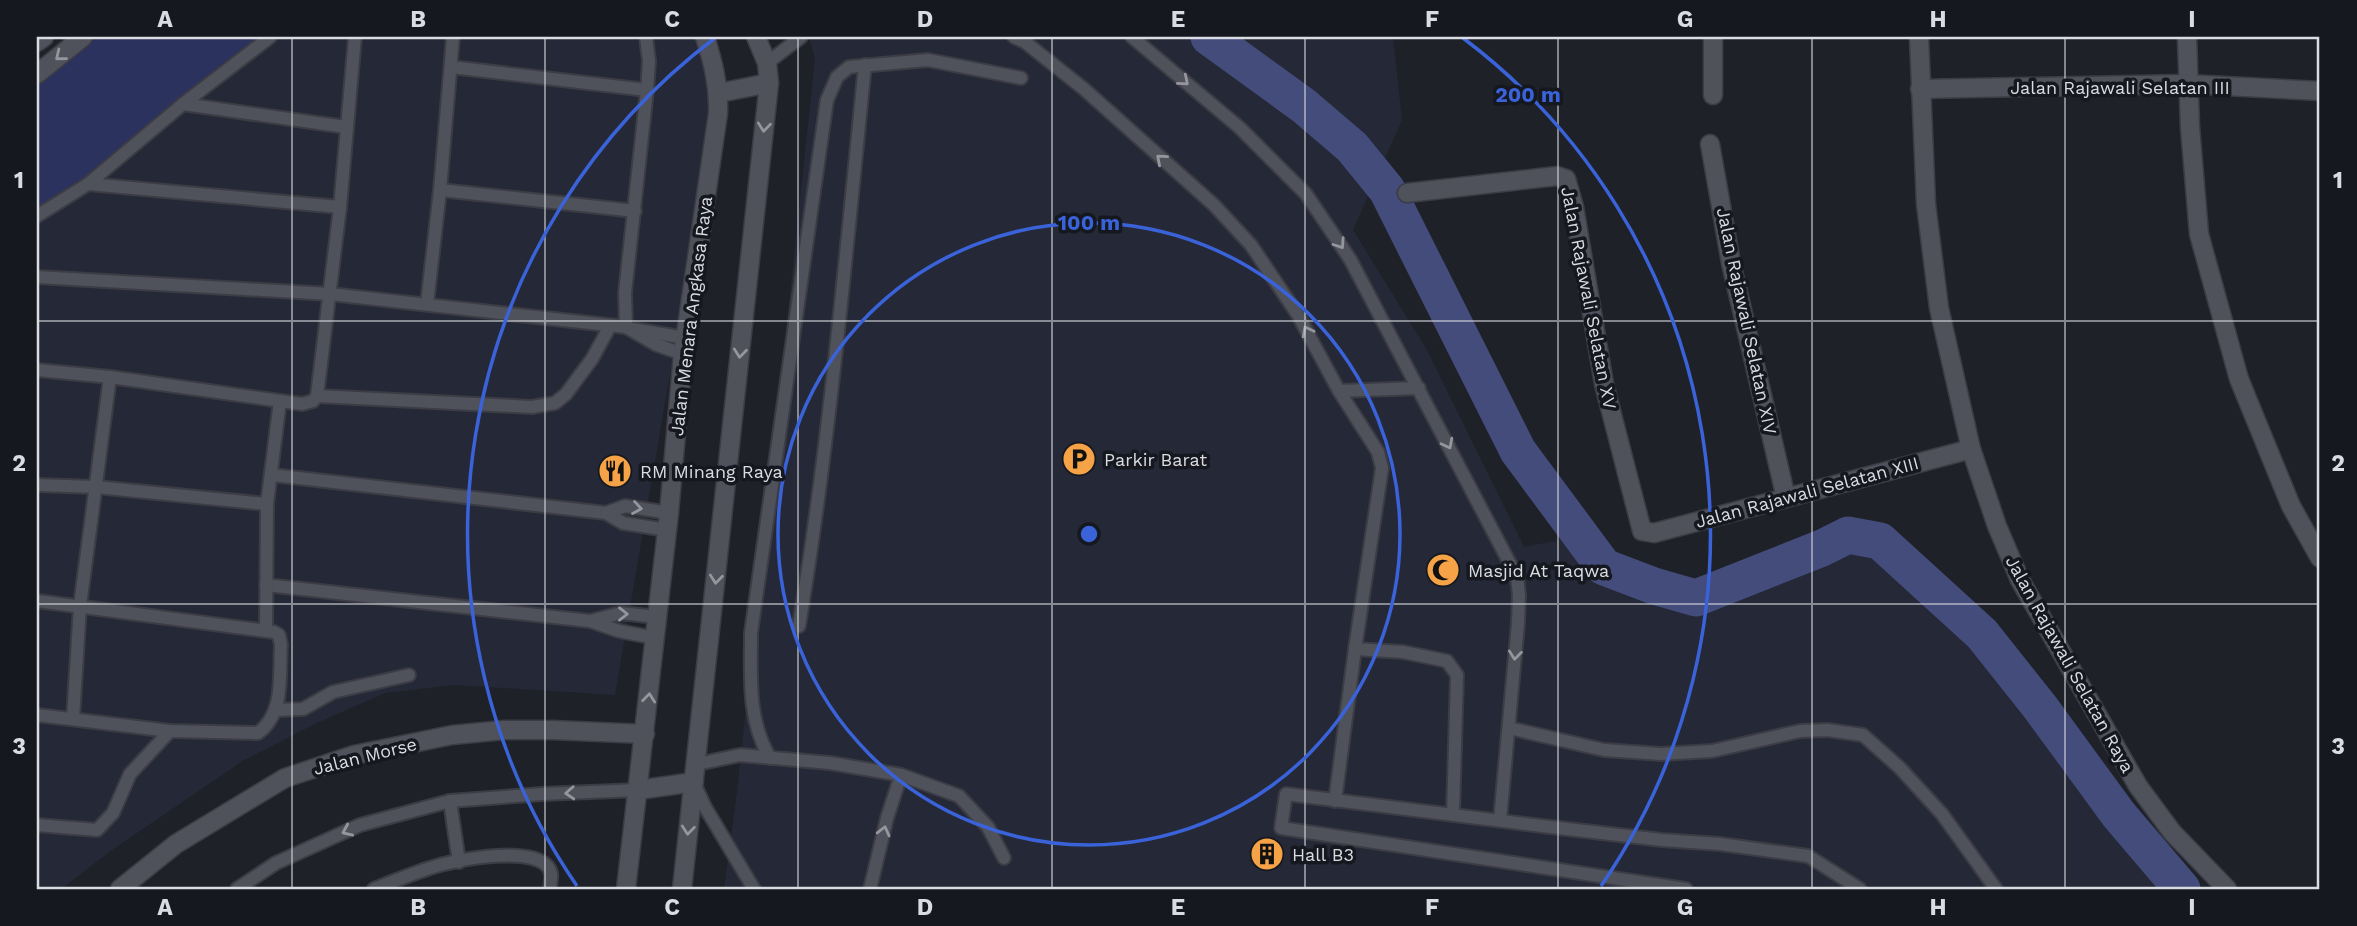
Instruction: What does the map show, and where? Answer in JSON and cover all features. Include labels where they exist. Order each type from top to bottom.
[{"type":"street","points":[[37,42],[44,37]]},
{"type":"street","points":[[37,74],[83,37]]},
{"type":"street","points":[[682,889],[769,83],[767,63],[756,37]]},
{"type":"street","points":[[1713,37],[1713,95]]},
{"type":"street","name":"Jalan Rajawali Selatan Raya","points":[[1919,37],[1926,204],[1939,308],[1971,449],[1997,526],[2021,580],[2138,786],[2172,832],[2227,889]]},
{"type":"street","points":[[2187,37],[2187,84],[2199,234],[2239,379],[2291,506],[2320,558]]},
{"type":"street","name":"Jalan Menara Angkasa Raya","points":[[626,889],[668,521],[684,346],[718,113],[719,93],[708,38]]},
{"type":"street","points":[[719,93],[769,83]]},
{"type":"street","name":"Jalan Rajawali Selatan III","points":[[1920,89],[2187,84],[2320,91]]},
{"type":"street","name":"Jalan Rajawali Selatan XIV","points":[[1710,144],[1731,263],[1786,498]]},
{"type":"street","name":"Jalan Rajawali Selatan XV","points":[[1407,193],[1557,176],[1566,179],[1574,207],[1604,384],[1642,531]]},
{"type":"street","name":"Jalan Rajawali Selatan XIII","points":[[1642,531],[1654,533],[1971,449]]},
{"type":"street","name":"Jalan Morse","points":[[120,889],[176,844],[285,778],[354,755],[452,735],[504,730],[645,734]]},
{"type":"street","points":[[638,790],[694,782]]},
{"type":"lane","points":[[37,216],[88,184],[183,104],[270,37]]},
{"type":"lane","points":[[37,370],[110,377],[280,401],[310,403],[317,396],[340,207],[355,37]]},
{"type":"lane","points":[[427,304],[453,37]]},
{"type":"lane","points":[[626,327],[625,293],[649,61],[646,37]]},
{"type":"lane","points":[[767,63],[801,37]]},
{"type":"lane","points":[[1014,37],[1025,41],[1084,89],[1214,205],[1251,245],[1298,315],[1339,391],[1378,452],[1382,468],[1335,801]]},
{"type":"lane","points":[[1132,37],[1240,128],[1307,194],[1350,259],[1517,577],[1518,614],[1500,820]]},
{"type":"lane","points":[[770,758],[759,740],[750,703],[751,633],[827,100],[837,77],[849,67],[865,65],[928,60],[1021,78]]},
{"type":"lane","points":[[799,626],[842,299],[865,65]]},
{"type":"lane","points":[[451,67],[647,90]]},
{"type":"lane","points":[[183,104],[346,127]]},
{"type":"lane","points":[[88,184],[340,207]]},
{"type":"lane","points":[[440,190],[635,211]]},
{"type":"lane","points":[[37,278],[330,294],[427,304],[626,327],[657,345],[684,346]]},
{"type":"lane","points":[[317,396],[532,407],[555,403],[579,378],[610,326]]},
{"type":"lane","points":[[73,719],[80,606],[110,377]]},
{"type":"lane","points":[[1339,391],[1419,388]]},
{"type":"lane","points":[[266,631],[267,504],[280,401]]},
{"type":"lane","points":[[272,475],[606,513],[623,523],[668,521]]},
{"type":"lane","points":[[37,485],[96,487],[267,504]]},
{"type":"lane","points":[[266,585],[590,621],[618,631],[655,638]]},
{"type":"lane","points":[[37,601],[266,631],[279,635],[281,645],[277,710],[270,725],[258,733],[170,731],[37,715]]},
{"type":"lane","points":[[590,621],[621,613],[657,617]]},
{"type":"lane","points":[[1355,649],[1403,652],[1447,661],[1457,674],[1453,815]]},
{"type":"lane","points":[[277,710],[303,709],[333,692],[410,675]]},
{"type":"lane","points":[[1509,728],[1604,750],[1661,754],[1712,751],[1800,731],[1827,730],[1863,735],[1900,768],[1942,814],[1996,889]]},
{"type":"lane","points":[[37,827],[96,830],[113,813],[130,774],[170,731]]},
{"type":"lane","points":[[696,759],[702,763],[740,755],[830,763],[901,775],[939,787],[959,796],[988,827],[1004,858]]},
{"type":"lane","points":[[870,889],[887,818],[901,775]]},
{"type":"lane","points":[[694,782],[705,807],[754,889]]},
{"type":"lane","points":[[237,889],[276,863],[360,825],[450,801],[638,790]]},
{"type":"lane","points":[[1686,889],[1280,828],[1286,794],[1808,856],[1860,889]]},
{"type":"lane","points":[[450,801],[459,862]]},
{"type":"lane","points":[[374,889],[432,867],[477,858],[528,856],[544,861],[551,873],[550,889]]},
{"type":"shaded area","points":[[82,37],[704,37],[718,93],[615,695],[454,685],[385,693],[244,760],[112,850],[61,889],[37,889],[37,73]]},
{"type":"shaded area","points":[[84,37],[267,37],[37,216],[37,75]]},
{"type":"shaded area","points":[[809,37],[1393,37],[1402,120],[1353,230],[1427,350],[1524,547],[1581,536],[1604,567],[1696,598],[1848,535],[1883,544],[1982,634],[2135,834],[2182,889],[724,889],[737,792],[815,59]]},
{"type":"waterway","points":[[1209,37],[1304,106],[1352,147],[1387,190],[1518,451],[1604,567],[1696,598],[1848,535],[1880,541],[1982,634],[2040,707],[2119,815],[2182,889]]},
{"type":"place","name":"Parkir Barat","points":[[1079,459]]},
{"type":"place","name":"RM Minang Raya","points":[[615,471]]},
{"type":"place","name":"Masjid At Taqwa","points":[[1443,570]]},
{"type":"place","name":"Hall B3","points":[[1267,854]]}]
